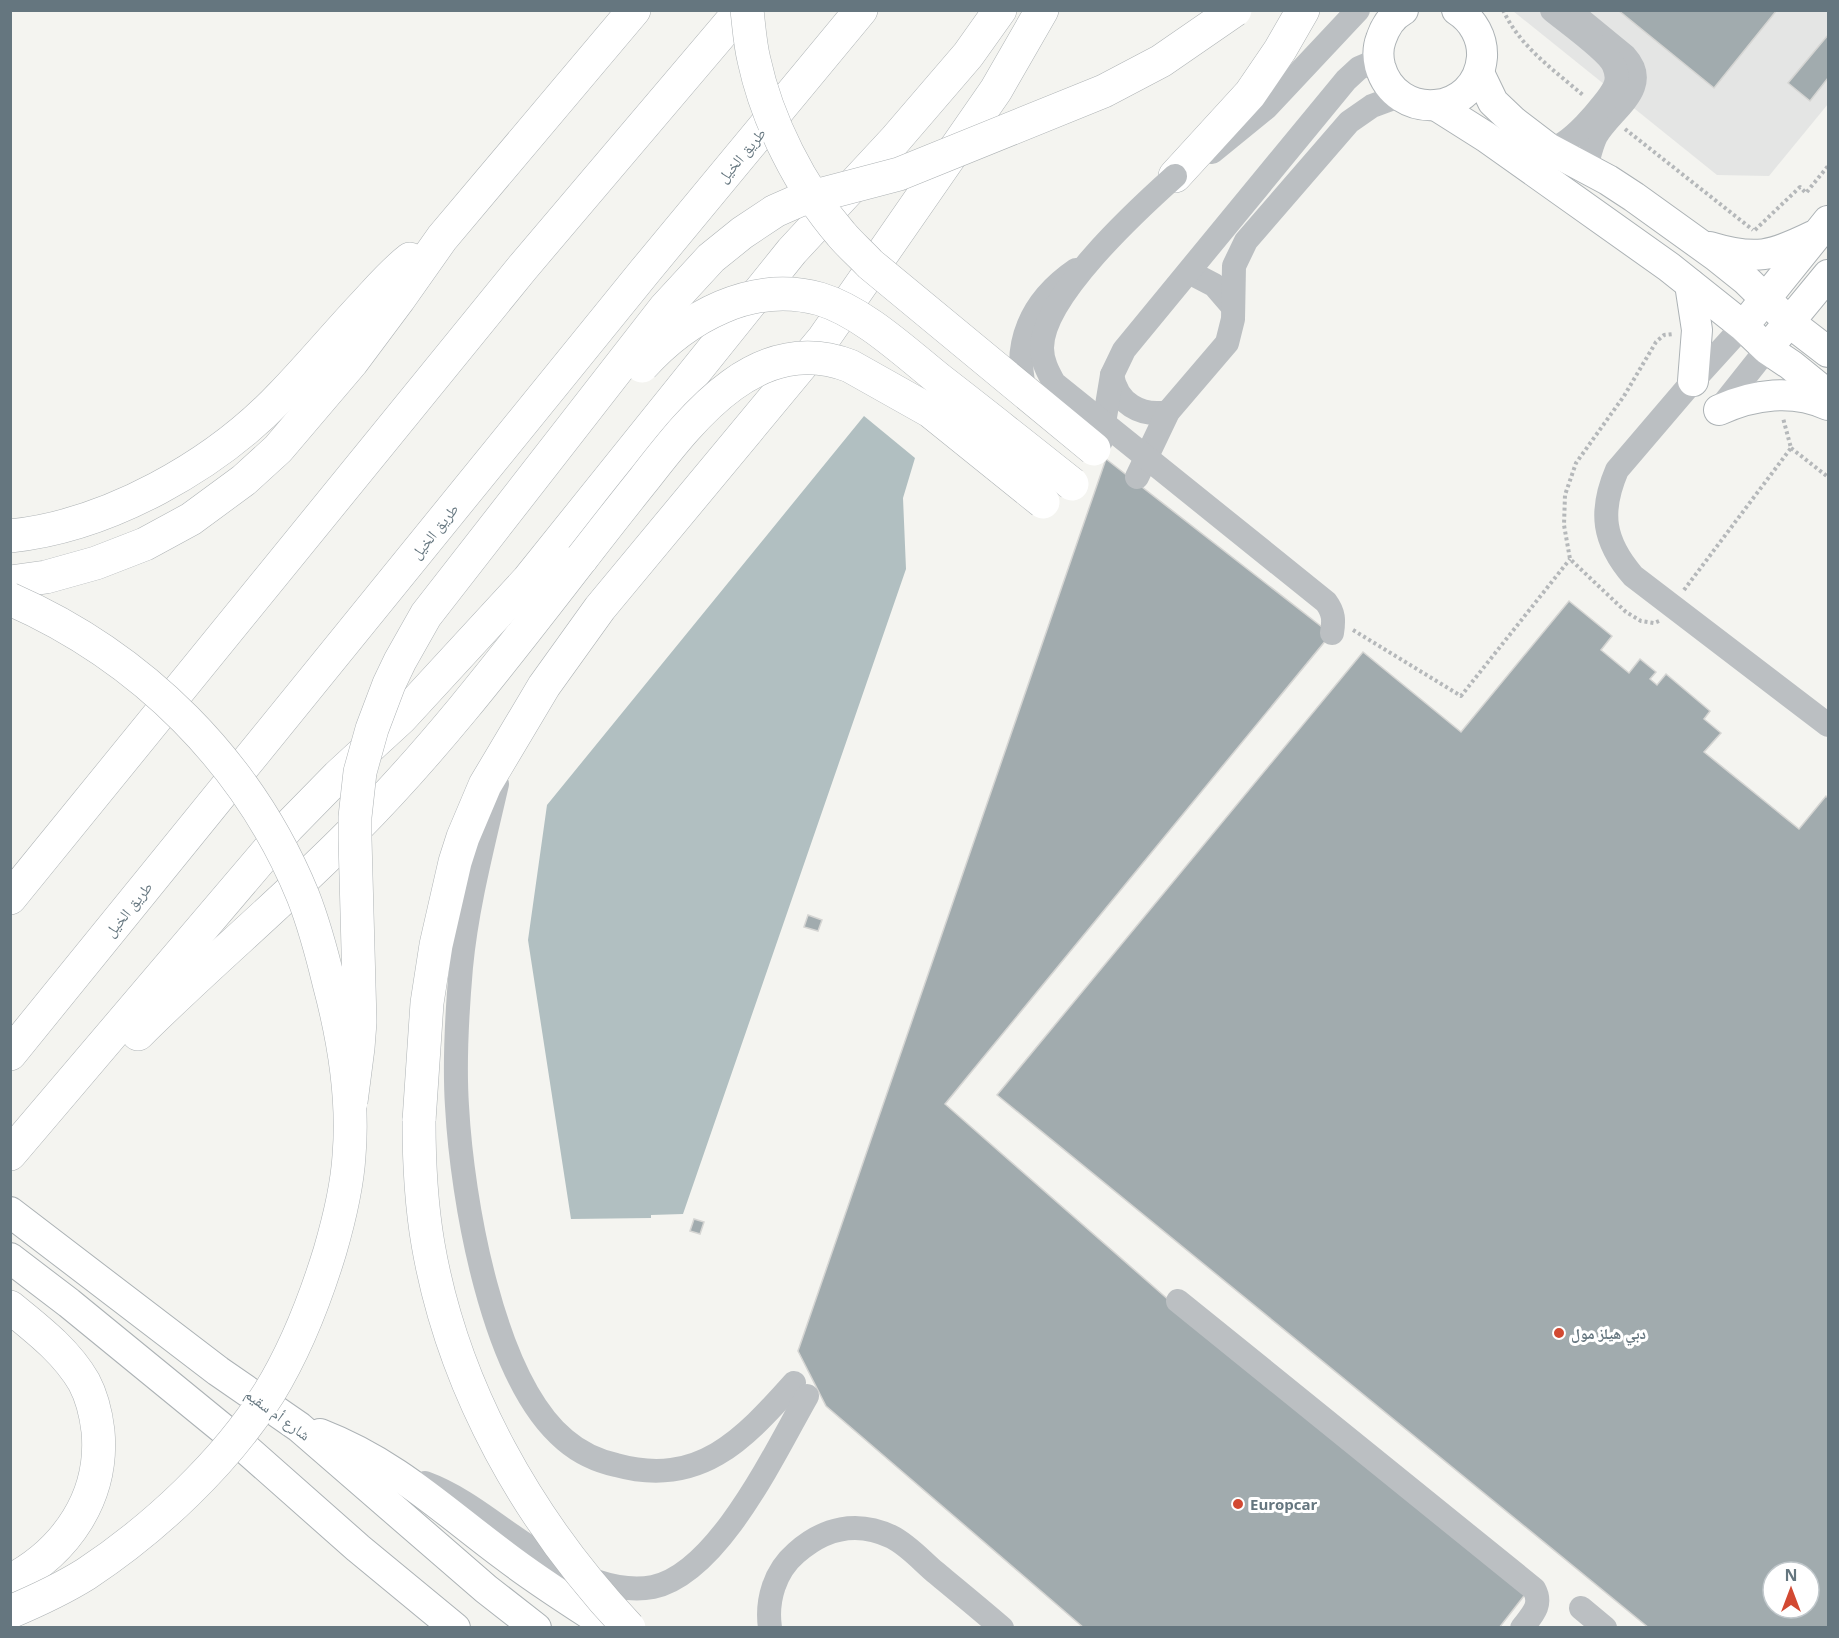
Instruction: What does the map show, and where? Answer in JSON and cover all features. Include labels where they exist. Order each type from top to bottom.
[{"type":"highway","points":[[10,582],[46,577],[76,569],[145,544],[191,519],[244,480],[278,449],[352,362],[442,238],[634,10]]},
{"type":"highway","points":[[10,898],[523,267],[741,10]]},
{"type":"highway","points":[[747,10],[754,60],[770,115],[817,203],[842,235],[870,264],[1088,459]]},
{"type":"highway","name":"طريق الخيل","points":[[10,1054],[645,271],[861,10]]},
{"type":"highway","points":[[19,1144],[288,827],[338,776],[401,718],[528,580],[792,251],[895,140],[968,55],[1000,10]]},
{"type":"highway","points":[[629,1628],[582,1575],[535,1509],[494,1439],[469,1384],[448,1325],[428,1245],[421,1183],[419,1121],[427,1003],[442,916],[455,862],[485,785],[562,658],[600,608],[824,338],[996,90],[1042,10]]},
{"type":"highway","points":[[10,1612],[86,1574],[133,1540],[188,1491],[255,1414],[270,1392],[296,1344],[324,1270],[344,1197],[349,1160],[351,1102],[360,1013],[355,817],[359,783],[365,750],[389,684],[426,615],[679,291],[711,258],[758,222],[775,211],[811,195],[899,174],[1104,91],[1161,61],[1234,10]]},
{"type":"highway","points":[[1175,176],[1250,94],[1280,50],[1303,10]]},
{"type":"highway","points":[[10,536],[57,527],[115,508],[169,482],[207,458],[281,397],[398,268],[442,238]]},
{"type":"highway","points":[[546,463],[595,419],[653,354],[686,326],[724,305],[762,296],[781,295],[820,299],[865,322],[1088,459]]},
{"type":"highway","points":[[19,1144],[63,1108],[180,992],[352,833],[425,756],[460,715],[678,435],[698,412],[750,374],[767,366],[791,360],[816,358],[850,366],[930,411],[1043,501]]},
{"type":"highway","points":[[10,599],[92,641],[142,678],[190,723],[218,754],[244,789],[283,852],[312,922],[340,1025],[351,1102]]},
{"type":"highway","points":[[10,1307],[56,1346],[72,1364],[93,1402],[99,1440],[94,1479],[83,1512],[46,1558],[10,1581]]},
{"type":"main road","points":[[1403,10],[1386,26],[1379,42],[1378,60],[1382,74],[1399,96],[1417,104],[1437,106],[1486,136],[1690,284],[1743,326],[1767,350],[1791,365],[1828,395]]},
{"type":"main road","points":[[1437,106],[1466,92],[1479,74],[1481,42],[1477,31],[1461,12]]},
{"type":"main road","points":[[1479,74],[1485,90],[1502,113],[1548,148],[1634,197],[1698,243],[1766,298],[1789,322],[1828,352]]},
{"type":"main road","points":[[1743,326],[1823,227]]},
{"type":"main road","points":[[1698,243],[1728,253],[1756,243],[1783,251],[1823,227]]},
{"type":"main road","points":[[1767,350],[1828,275]]},
{"type":"main road","points":[[1690,284],[1696,330],[1693,381]]},
{"type":"main road","points":[[1715,416],[1746,399],[1776,395],[1808,399],[1828,405]]},
{"type":"main road","name":"شارع أم سقيم","points":[[10,1212],[218,1371],[300,1427],[486,1589],[536,1628]]},
{"type":"main road","points":[[10,1258],[69,1303],[228,1433],[357,1548],[455,1628]]},
{"type":"main road","points":[[300,1427],[365,1454],[400,1475],[506,1557],[611,1628]]},
{"type":"street","points":[[1333,626],[1332,609],[1326,602],[1054,383],[1045,367],[1042,349],[1044,331],[1060,301],[1088,262],[1175,176],[1208,155],[1266,108],[1358,10]]},
{"type":"street","points":[[1552,10],[1613,62],[1617,74],[1615,87],[1604,112],[1586,168]]},
{"type":"street","points":[[1548,148],[1553,149],[1570,140],[1604,112],[1634,87],[1636,75],[1633,65],[1569,10]]},
{"type":"street","points":[[1088,262],[1051,292],[1037,311],[1027,327],[1020,362],[1022,381],[1037,414],[1088,459],[1112,375],[1124,350],[1346,80],[1359,68],[1378,60]]},
{"type":"street","points":[[1137,477],[1168,412],[1227,343],[1233,319],[1234,266],[1246,241],[1344,126],[1372,106],[1399,96]]},
{"type":"street","points":[[1189,272],[1214,285],[1233,307]]},
{"type":"street","points":[[1743,326],[1617,470],[1605,507],[1608,535],[1620,562],[1633,576],[1828,725]]},
{"type":"street","points":[[1715,416],[1767,350]]},
{"type":"street","points":[[1112,375],[1118,393],[1131,406],[1149,413],[1168,412]]},
{"type":"street","points":[[400,1475],[429,1484],[450,1495],[543,1556],[584,1578],[618,1586],[654,1587],[688,1570],[704,1558],[719,1540],[746,1501],[801,1389],[766,1414],[743,1436],[717,1455],[689,1468],[674,1471],[651,1471],[629,1469],[607,1463],[587,1455],[566,1441],[539,1410],[513,1366],[491,1299],[471,1219],[463,1170],[457,1103],[458,1026],[464,937],[474,879],[508,745]]},
{"type":"street","points":[[1178,1302],[1534,1589],[1538,1602],[1537,1608],[1522,1628]]},
{"type":"street","points":[[770,1628],[768,1615],[773,1586],[787,1561],[809,1541],[836,1529],[866,1528],[894,1538],[1002,1628]]},
{"type":"street","points":[[1581,1608],[1605,1628]]},
{"type":"path","points":[[1503,10],[1516,34],[1532,52],[1756,243],[1800,187],[1806,193],[1828,166]]},
{"type":"path","points":[[1776,395],[1791,448],[1828,477]]},
{"type":"path","points":[[1672,606],[1791,448]]},
{"type":"path","points":[[1333,626],[1461,696],[1570,559]]},
{"type":"shaded area","points":[[1513,11],[1828,11],[1828,104],[1769,176],[1717,175]]},
{"type":"shaded area","points":[[864,416],[915,458],[903,498],[906,569],[683,1214],[651,1215],[651,1218],[571,1219],[528,940],[547,805]]},
{"type":"building","points":[[1618,10],[1777,10],[1714,88]]},
{"type":"building","points":[[1828,35],[1828,78],[1810,101],[1788,83]]},
{"type":"building","points":[[1106,459],[1331,634],[945,1104],[1171,1302],[1527,1592],[1499,1628],[1084,1628],[826,1406],[798,1351]]},
{"type":"building","name":"دبي هيلز مول","points":[[1569,601],[1612,636],[1601,650],[1629,673],[1640,659],[1656,672],[1650,679],[1657,685],[1666,674],[1710,711],[1704,719],[1721,733],[1704,752],[1799,829],[1826,796],[1828,798],[1828,1628],[1649,1628],[997,1095],[1363,652],[1461,732]]},
{"type":"building","points":[[808,915],[822,920],[818,931],[804,927]]},
{"type":"building","points":[[694,1219],[704,1222],[700,1234],[690,1231]]},
{"type":"place","name":"دبي هيلز مول","points":[[1559,1333]]},
{"type":"place","name":"Europcar","points":[[1238,1504]]}]
